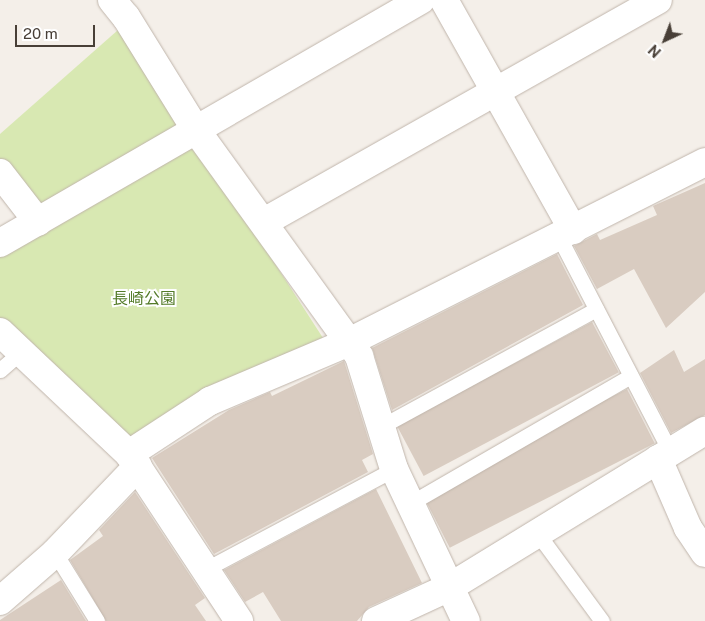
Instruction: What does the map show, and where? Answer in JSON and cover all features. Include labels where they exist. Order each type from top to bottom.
[{"type":"street","points":[[112,0],[196,130],[359,356],[380,428],[408,504],[466,621]]},
{"type":"street","points":[[0,243],[421,0]]},
{"type":"street","points":[[444,0],[494,92],[566,234]]},
{"type":"street","points":[[264,222],[658,0]]},
{"type":"street","points":[[0,601],[55,553],[134,460],[210,401],[349,342],[566,234],[705,162]]},
{"type":"street","points":[[0,173],[38,222]]},
{"type":"street","points":[[0,332],[134,460],[239,621]]},
{"type":"street","points":[[376,621],[450,587],[705,431]]},
{"type":"street","points":[[664,455],[688,528],[705,553]]},
{"type":"lane","points":[[566,234],[596,310],[631,376],[664,455]]},
{"type":"lane","points":[[380,428],[596,310]]},
{"type":"lane","points":[[0,370],[21,352]]},
{"type":"lane","points":[[408,504],[631,376]]},
{"type":"lane","points":[[204,570],[394,469]]},
{"type":"lane","points":[[538,534],[602,621]]},
{"type":"lane","points":[[55,553],[97,621]]},
{"type":"green space","points":[[118,30],[184,126],[38,222],[0,173],[0,134]]},
{"type":"green space","name":"長崎公園","points":[[191,144],[199,146],[323,338],[208,393],[141,438],[121,434],[0,329],[0,246]]},
{"type":"building","points":[[705,183],[705,292],[666,328],[634,269],[597,289],[574,246],[597,234],[600,240],[657,215],[653,206]]},
{"type":"building","points":[[557,254],[583,305],[392,410],[372,348]]},
{"type":"building","points":[[592,322],[619,372],[424,476],[397,426]]},
{"type":"building","points":[[674,350],[684,372],[705,359],[705,415],[671,433],[640,373]]},
{"type":"building","points":[[344,361],[373,454],[362,460],[368,472],[214,554],[152,458],[229,410],[270,392],[272,396]]},
{"type":"building","points":[[627,389],[655,443],[450,548],[422,493]]},
{"type":"building","points":[[376,489],[422,583],[369,607],[357,621],[281,621],[263,592],[245,602],[224,570]]},
{"type":"building","points":[[135,492],[205,598],[195,605],[206,621],[106,621],[70,560],[103,536],[99,530]]},
{"type":"building","points":[[61,580],[86,621],[0,621],[0,620]]}]
